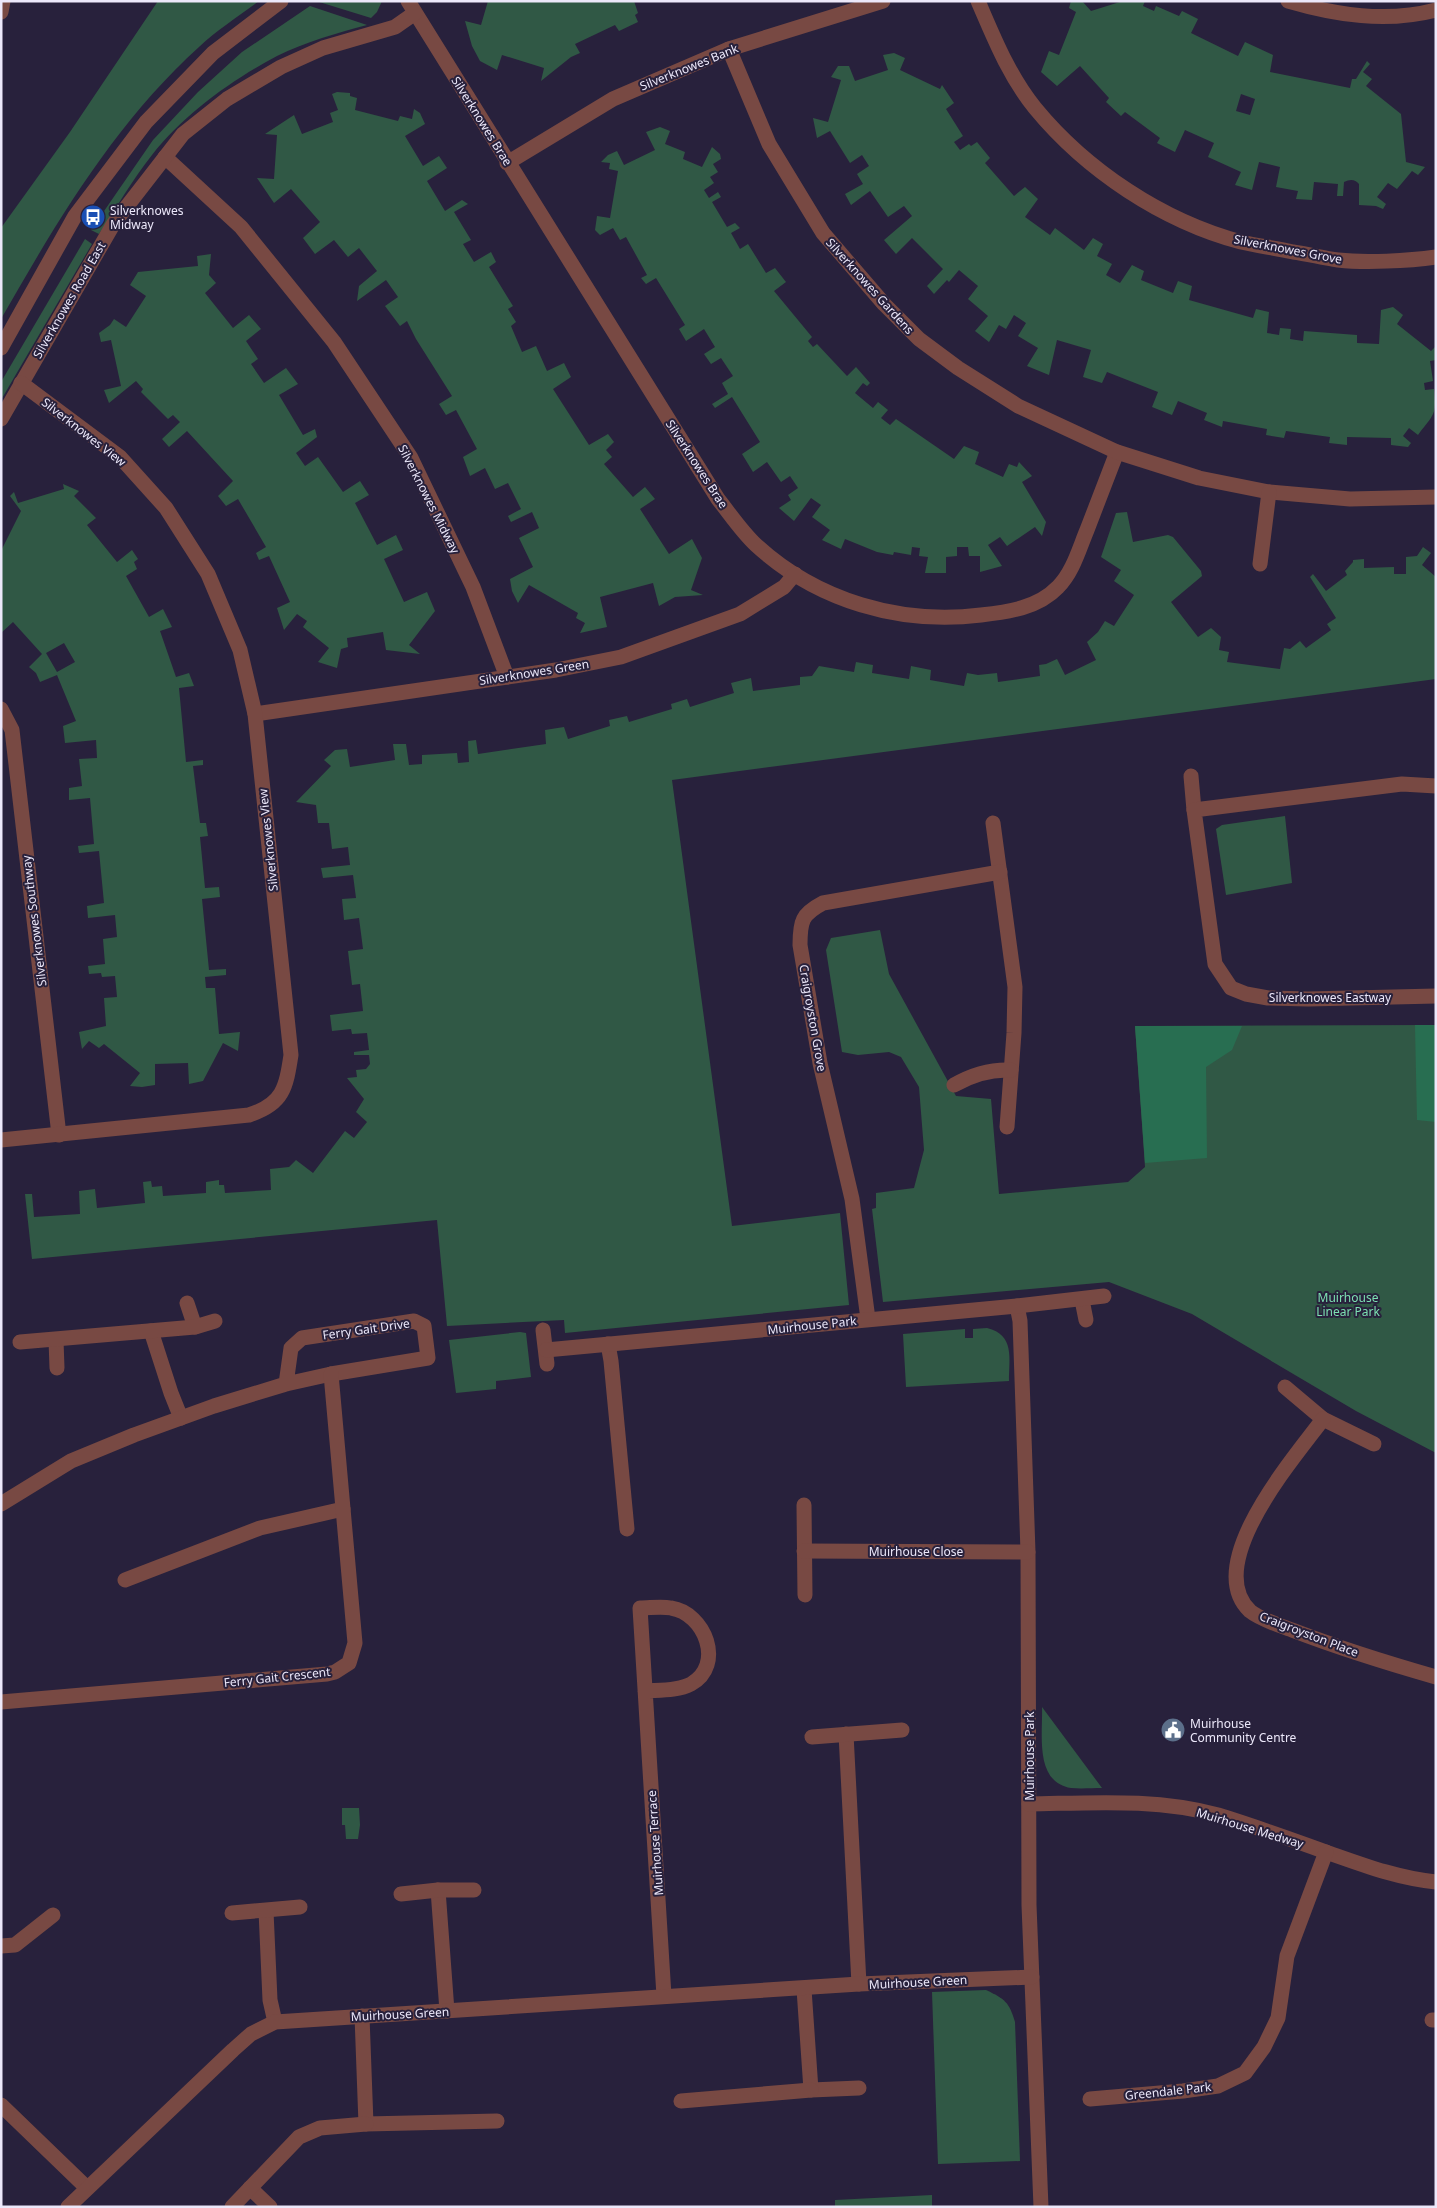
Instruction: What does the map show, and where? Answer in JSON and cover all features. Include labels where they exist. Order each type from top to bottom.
[{"type":"street","points":[[1,12],[3,1]]},
{"type":"street","points":[[1,348],[75,216],[146,122],[213,53],[281,1]]},
{"type":"street","name":"Silverknowes Bank","points":[[507,163],[613,99],[729,49],[883,1]]},
{"type":"street","name":"Silverknowes Grove","points":[[978,1],[1004,62],[1034,107],[1071,148],[1106,176],[1143,200],[1191,224],[1240,242],[1339,260],[1415,260],[1436,257]]},
{"type":"street","points":[[1288,1],[1328,12],[1362,16],[1399,17],[1436,10]]},
{"type":"street","name":"Silverknowes Road East","points":[[1,419],[114,223],[183,134],[227,99],[281,67],[323,48],[396,27],[412,7]]},
{"type":"street","name":"Silverknowes Brae","points":[[412,7],[507,163],[718,499],[756,545],[795,574],[844,600],[867,608],[895,614],[926,618],[965,617],[1006,612],[1024,607],[1046,598],[1059,586],[1074,562],[1117,452]]},
{"type":"street","name":"Silverknowes Gardens","points":[[729,49],[769,144],[823,233],[884,304],[919,339],[965,373],[1018,406],[1117,452],[1200,478],[1269,492],[1350,498],[1436,497]]},
{"type":"street","name":"Silverknowes Midway","points":[[165,157],[241,227],[334,342],[400,442],[410,458],[473,587],[507,677]]},
{"type":"street","name":"Silverknowes View","points":[[1,1140],[248,1115],[266,1109],[277,1101],[287,1082],[291,1055],[255,714],[240,650],[208,574],[166,508],[120,458],[21,383]]},
{"type":"street","points":[[1260,564],[1269,492]]},
{"type":"street","name":"Silverknowes Green","points":[[255,714],[556,670],[621,657],[740,614],[784,587],[795,574]]},
{"type":"street","name":"Silverknowes Southway","points":[[1,709],[12,730],[58,1135]]},
{"type":"street","name":"Silverknowes Eastway","points":[[1190,776],[1215,964],[1231,988],[1246,994],[1268,998],[1436,996]]},
{"type":"street","points":[[1194,810],[1402,784],[1436,786]]},
{"type":"street","points":[[993,823],[1015,986],[1012,1070],[1007,1127]]},
{"type":"street","name":"Craigroyston Grove","points":[[868,1320],[852,1199],[820,1063],[800,945],[800,925],[808,911],[824,903],[1000,872]]},
{"type":"street","points":[[954,1085],[966,1078],[993,1069],[1012,1070]]},
{"type":"street","name":"Muirhouse Park","points":[[543,1330],[546,1357],[608,1344],[1082,1300],[1104,1296]]},
{"type":"street","points":[[1082,1300],[1086,1320]]},
{"type":"street","points":[[187,1303],[195,1327]]},
{"type":"street","name":"Muirhouse Park","points":[[1017,1306],[1020,1321],[1028,1552],[1029,1905],[1041,2207]]},
{"type":"street","points":[[20,1342],[195,1327],[215,1321]]},
{"type":"street","name":"Ferry Gait Drive","points":[[2,1503],[71,1461],[181,1418],[286,1384],[331,1374],[428,1358],[424,1326],[414,1321],[302,1338],[291,1348],[286,1384]]},
{"type":"street","points":[[151,1331],[170,1393],[181,1418]]},
{"type":"street","points":[[56,1340],[57,1368]]},
{"type":"street","points":[[608,1344],[627,1529]]},
{"type":"street","name":"Ferry Gait Crescent","points":[[1,1702],[327,1674],[349,1663],[355,1642],[331,1374]]},
{"type":"street","points":[[1285,1387],[1323,1419],[1374,1444]]},
{"type":"street","name":"Craigroyston Place","points":[[1323,1419],[1275,1484],[1240,1547],[1236,1563],[1236,1579],[1241,1596],[1250,1611],[1266,1620],[1341,1648],[1436,1677]]},
{"type":"street","points":[[804,1504],[805,1595]]},
{"type":"street","points":[[125,1580],[260,1528],[344,1509]]},
{"type":"street","name":"Muirhouse Close","points":[[804,1551],[1028,1552]]},
{"type":"street","name":"Muirhouse Terrace","points":[[645,1690],[674,1689],[691,1684],[704,1673],[708,1657],[708,1642],[701,1626],[688,1615],[672,1608],[640,1608],[645,1690],[664,1996]]},
{"type":"street","points":[[812,1737],[902,1730]]},
{"type":"street","points":[[846,1734],[859,1984]]},
{"type":"street","name":"Muirhouse Medway","points":[[1029,1804],[1118,1802],[1163,1804],[1216,1815],[1376,1871],[1413,1880],[1436,1882]]},
{"type":"street","name":"Greendale Park","points":[[1090,2099],[1183,2092],[1218,2086],[1245,2073],[1264,2047],[1278,2018],[1287,1956],[1326,1852]]},
{"type":"street","points":[[401,1894],[438,1890],[474,1890]]},
{"type":"street","points":[[438,1890],[447,2011]]},
{"type":"street","points":[[232,1912],[300,1907]]},
{"type":"street","points":[[266,1911],[270,2000],[274,2022]]},
{"type":"street","points":[[1,1946],[15,1945],[53,1915]]},
{"type":"street","name":"Muirhouse Green","points":[[68,2207],[233,2050],[251,2034],[274,2022],[859,1984],[1032,1976]]},
{"type":"street","points":[[804,1988],[811,2090]]},
{"type":"street","points":[[362,2016],[366,2124]]},
{"type":"street","points":[[681,2101],[811,2090],[859,2088]]},
{"type":"street","points":[[1,2105],[87,2188]]},
{"type":"street","points":[[232,2207],[299,2137],[320,2128],[366,2124],[497,2121]]},
{"type":"street","points":[[250,2188],[270,2207]]},
{"type":"green space","points":[[158,1],[259,1],[206,41],[169,76],[140,108],[114,141],[66,210],[1,319],[1,228],[70,132]]},
{"type":"green space","points":[[316,1],[382,1],[377,12],[371,18]]},
{"type":"green space","points":[[488,1],[634,1],[638,13],[635,15],[638,22],[619,31],[615,25],[575,44],[580,53],[571,57],[541,81],[544,68],[502,55],[497,70],[480,61],[472,46],[465,21],[481,25]]},
{"type":"green space","points":[[1071,1],[1082,1],[1091,11],[1123,1],[1145,1],[1143,6],[1154,11],[1156,6],[1179,16],[1182,11],[1198,19],[1191,33],[1238,56],[1245,42],[1273,55],[1270,72],[1350,88],[1352,79],[1356,79],[1367,61],[1370,64],[1363,72],[1372,79],[1366,86],[1401,114],[1406,162],[1425,167],[1418,175],[1412,171],[1397,189],[1388,183],[1377,197],[1386,204],[1383,209],[1376,206],[1359,205],[1359,184],[1352,180],[1344,182],[1343,196],[1337,196],[1338,184],[1314,182],[1312,200],[1296,199],[1298,191],[1276,187],[1280,167],[1259,162],[1252,190],[1235,185],[1241,172],[1208,157],[1214,143],[1185,130],[1175,152],[1157,143],[1160,138],[1125,112],[1121,116],[1106,102],[1109,98],[1080,66],[1057,86],[1041,72],[1049,51],[1059,55],[1076,12],[1069,8]],"holes":[[[1241,94],[1255,99],[1250,115],[1236,111]]]},
{"type":"green space","points":[[310,6],[367,25],[310,42],[288,51],[260,65],[226,87],[194,112],[152,155],[99,234],[91,230],[153,140],[198,92],[242,52]]},
{"type":"green space","points":[[894,53],[905,58],[900,70],[940,89],[942,85],[954,103],[946,109],[963,136],[954,142],[960,150],[969,144],[971,146],[977,142],[990,158],[985,163],[1014,196],[1025,187],[1038,199],[1025,217],[1050,235],[1055,228],[1084,250],[1093,238],[1103,244],[1097,256],[1112,264],[1106,275],[1120,283],[1132,265],[1144,271],[1141,280],[1173,293],[1178,281],[1192,286],[1189,300],[1253,318],[1256,309],[1269,312],[1267,333],[1279,335],[1280,328],[1291,329],[1290,339],[1303,341],[1304,331],[1357,335],[1357,343],[1379,344],[1381,310],[1393,307],[1403,315],[1397,324],[1431,351],[1436,346],[1436,360],[1430,361],[1433,381],[1424,383],[1425,390],[1434,389],[1435,404],[1431,418],[1418,435],[1409,428],[1403,436],[1411,443],[1408,447],[1391,445],[1391,438],[1347,437],[1347,445],[1329,443],[1330,437],[1286,431],[1284,438],[1266,435],[1267,429],[1223,421],[1222,427],[1204,420],[1207,413],[1178,401],[1172,415],[1152,407],[1158,392],[1107,372],[1102,383],[1083,377],[1091,350],[1057,340],[1049,375],[1027,366],[1038,348],[1018,336],[1026,323],[1014,315],[1006,329],[999,325],[989,342],[975,331],[988,316],[968,299],[978,286],[959,270],[949,282],[947,280],[934,294],[927,286],[943,269],[912,238],[896,254],[884,240],[912,216],[904,206],[888,217],[870,191],[851,205],[845,194],[863,184],[857,174],[869,166],[862,155],[850,163],[830,131],[817,138],[813,118],[828,122],[841,80],[831,77],[838,66],[849,66],[855,81],[888,70],[883,55]]},
{"type":"green space","points":[[337,92],[350,93],[350,96],[357,98],[355,110],[398,121],[400,116],[412,119],[414,109],[420,113],[425,124],[405,136],[423,166],[439,156],[447,168],[427,181],[445,211],[462,200],[468,204],[454,212],[471,240],[463,244],[474,262],[491,252],[496,262],[489,267],[513,306],[508,309],[516,322],[511,326],[522,352],[536,346],[547,371],[564,363],[571,377],[553,389],[589,445],[608,434],[614,442],[606,450],[612,457],[604,464],[633,497],[645,487],[655,499],[640,509],[669,554],[692,539],[702,558],[691,590],[703,595],[675,597],[659,606],[653,583],[600,597],[607,627],[580,633],[585,623],[576,618],[578,613],[529,585],[518,603],[512,591],[510,579],[533,567],[519,538],[539,528],[532,512],[511,522],[508,516],[521,509],[508,483],[495,489],[485,468],[470,476],[463,457],[477,449],[456,410],[446,415],[439,404],[452,396],[416,339],[407,321],[400,326],[385,306],[398,297],[386,280],[357,301],[359,286],[377,271],[359,248],[348,257],[334,240],[315,254],[303,238],[320,222],[291,189],[274,203],[257,178],[274,179],[277,135],[265,134],[294,115],[302,134],[333,122],[330,113],[338,110],[332,94]]},
{"type":"green space","points":[[660,127],[670,131],[665,144],[685,152],[683,159],[702,167],[712,147],[720,154],[721,159],[713,164],[718,172],[710,177],[714,183],[704,190],[709,198],[718,192],[721,197],[712,202],[727,227],[735,223],[740,228],[731,233],[740,249],[748,244],[766,273],[775,268],[786,282],[774,291],[812,337],[808,341],[813,347],[817,344],[847,376],[856,367],[870,383],[867,386],[863,383],[855,393],[873,408],[878,402],[888,410],[881,418],[890,425],[896,419],[954,459],[964,446],[979,452],[975,464],[1003,477],[1009,464],[1017,467],[1019,462],[1032,476],[1022,482],[1046,522],[1042,536],[1035,527],[1007,546],[1000,537],[988,545],[1002,566],[980,572],[980,556],[969,556],[968,547],[957,547],[957,556],[946,557],[946,573],[925,573],[928,557],[919,556],[920,548],[912,547],[911,555],[894,552],[893,555],[877,552],[845,539],[841,549],[822,540],[830,530],[812,517],[821,505],[811,498],[794,521],[779,508],[791,500],[788,495],[798,488],[790,476],[781,482],[767,462],[753,472],[742,454],[760,442],[732,397],[715,408],[712,404],[728,394],[722,383],[733,376],[721,358],[711,364],[704,354],[715,347],[704,329],[686,341],[679,329],[685,325],[656,278],[646,284],[641,278],[647,275],[626,237],[620,240],[613,228],[600,235],[595,230],[597,216],[610,218],[618,171],[609,169],[610,163],[601,162],[608,155],[617,151],[624,165],[655,150],[646,132]]},
{"type":"green space","points":[[85,239],[92,244],[1,400],[1,382]]},
{"type":"green space","points":[[211,254],[209,275],[216,283],[205,293],[233,328],[249,315],[261,329],[246,341],[258,359],[251,364],[264,383],[286,368],[298,384],[279,395],[303,435],[315,429],[317,437],[296,453],[305,466],[318,457],[343,492],[360,481],[369,495],[355,503],[377,545],[396,535],[403,550],[384,559],[404,602],[427,592],[435,611],[409,645],[420,654],[386,650],[383,632],[347,638],[348,647],[341,649],[337,668],[318,662],[329,648],[303,627],[307,621],[297,614],[284,630],[277,608],[290,602],[269,556],[259,560],[256,553],[266,547],[238,499],[226,506],[218,496],[233,481],[187,431],[169,447],[162,439],[180,422],[173,415],[168,419],[141,392],[143,389],[136,381],[109,403],[104,390],[121,386],[111,340],[101,342],[99,333],[110,325],[114,319],[126,327],[146,296],[130,285],[138,272],[198,266],[197,256]]},
{"type":"green space","points":[[63,484],[79,491],[74,496],[96,518],[87,525],[117,562],[132,550],[138,559],[134,562],[137,569],[126,576],[149,617],[163,609],[172,627],[160,631],[176,677],[189,673],[194,686],[179,688],[186,762],[203,760],[203,765],[193,766],[200,823],[206,823],[208,836],[200,837],[205,888],[219,887],[220,897],[202,899],[209,970],[226,969],[226,975],[205,977],[206,988],[215,988],[219,1034],[240,1032],[238,1051],[223,1043],[203,1081],[189,1084],[188,1063],[155,1064],[155,1085],[130,1086],[140,1073],[104,1044],[99,1048],[89,1041],[82,1049],[79,1032],[106,1026],[104,998],[117,997],[115,976],[102,977],[101,973],[89,974],[88,966],[105,964],[103,939],[117,937],[115,915],[88,918],[87,906],[104,903],[99,851],[79,853],[78,846],[94,844],[90,798],[69,800],[69,788],[82,786],[79,759],[97,758],[96,740],[65,743],[63,726],[76,721],[57,675],[40,682],[36,673],[29,667],[42,654],[13,622],[1,633],[1,551],[21,511],[10,496],[14,492],[18,503],[64,489]],"holes":[[[64,643],[75,662],[57,672],[46,653]]]},
{"type":"green space","points":[[1127,512],[1133,542],[1168,535],[1173,537],[1201,571],[1202,576],[1171,602],[1198,637],[1211,628],[1221,637],[1219,650],[1229,652],[1227,662],[1280,669],[1284,648],[1290,649],[1300,641],[1306,648],[1331,630],[1327,624],[1336,618],[1310,577],[1313,574],[1326,591],[1347,575],[1345,571],[1353,560],[1364,559],[1364,568],[1394,567],[1394,574],[1406,574],[1406,557],[1417,556],[1423,547],[1431,553],[1422,565],[1436,577],[1436,679],[672,780],[732,1226],[840,1213],[849,1305],[565,1333],[564,1320],[447,1326],[437,1220],[32,1259],[25,1194],[32,1194],[34,1217],[80,1214],[79,1191],[95,1189],[97,1208],[145,1203],[143,1182],[151,1181],[152,1187],[162,1186],[163,1196],[206,1193],[206,1182],[219,1180],[219,1185],[224,1185],[225,1193],[271,1190],[270,1169],[289,1167],[296,1160],[313,1173],[345,1131],[354,1138],[367,1122],[356,1112],[364,1099],[347,1078],[357,1077],[356,1070],[366,1069],[370,1064],[369,1055],[354,1055],[354,1052],[369,1050],[367,1033],[352,1034],[351,1029],[332,1031],[330,1015],[363,1011],[360,984],[352,985],[348,951],[363,949],[359,918],[344,920],[342,899],[356,898],[353,875],[323,878],[321,868],[350,865],[348,847],[332,849],[329,823],[318,823],[316,805],[296,802],[331,766],[324,760],[335,750],[347,749],[350,767],[395,760],[393,744],[406,744],[409,765],[422,764],[422,755],[457,753],[458,763],[469,762],[468,741],[476,740],[478,754],[546,744],[545,730],[564,727],[568,739],[610,726],[609,720],[627,716],[629,722],[672,709],[671,704],[687,699],[690,707],[734,693],[731,683],[751,678],[753,691],[800,685],[800,677],[812,676],[819,666],[854,672],[856,662],[873,665],[872,673],[909,679],[911,666],[931,670],[930,680],[964,686],[967,673],[978,675],[997,673],[998,682],[1040,676],[1039,665],[1057,659],[1065,675],[1096,660],[1087,642],[1098,632],[1105,621],[1114,626],[1134,595],[1114,581],[1121,570],[1101,557],[1116,513]]},
{"type":"green space","points":[[1285,816],[1292,883],[1226,895],[1216,829],[1222,825]]},
{"type":"green space","name":"Muirhouse Linear Park","points":[[880,930],[889,974],[956,1096],[991,1099],[999,1194],[1128,1182],[1145,1167],[1135,1026],[1436,1025],[1436,1453],[1356,1411],[1192,1314],[1109,1282],[883,1302],[872,1209],[876,1208],[876,1193],[914,1188],[924,1150],[919,1087],[901,1057],[889,1052],[858,1055],[842,1052],[826,950],[831,938]]},
{"type":"green space","points":[[1415,1025],[1436,1025],[1436,1122],[1417,1120]]},
{"type":"green space","points":[[1135,1026],[1242,1026],[1232,1050],[1206,1067],[1207,1158],[1145,1163]]},
{"type":"green space","points":[[987,1328],[996,1331],[1002,1336],[1009,1348],[1009,1381],[906,1387],[903,1334],[965,1329],[965,1338],[973,1338],[973,1329]]},
{"type":"green space","points":[[520,1332],[526,1333],[531,1377],[496,1381],[496,1389],[456,1393],[449,1340]]},
{"type":"green space","points":[[1042,1707],[1102,1788],[1071,1788],[1059,1784],[1051,1777],[1043,1755]]},
{"type":"green space","points":[[342,1808],[359,1808],[360,1825],[358,1839],[346,1839],[345,1825],[342,1825]]},
{"type":"green space","points":[[986,1990],[998,1996],[1008,2005],[1015,2022],[1020,2161],[938,2164],[932,1992]]},
{"type":"green space","points":[[932,2195],[932,2207],[835,2207],[835,2200]]},
{"type":"place","name":"Silverknowes Midway","points":[[93,217]]},
{"type":"place","name":"Muirhouse Community Centre","points":[[1173,1730]]}]
